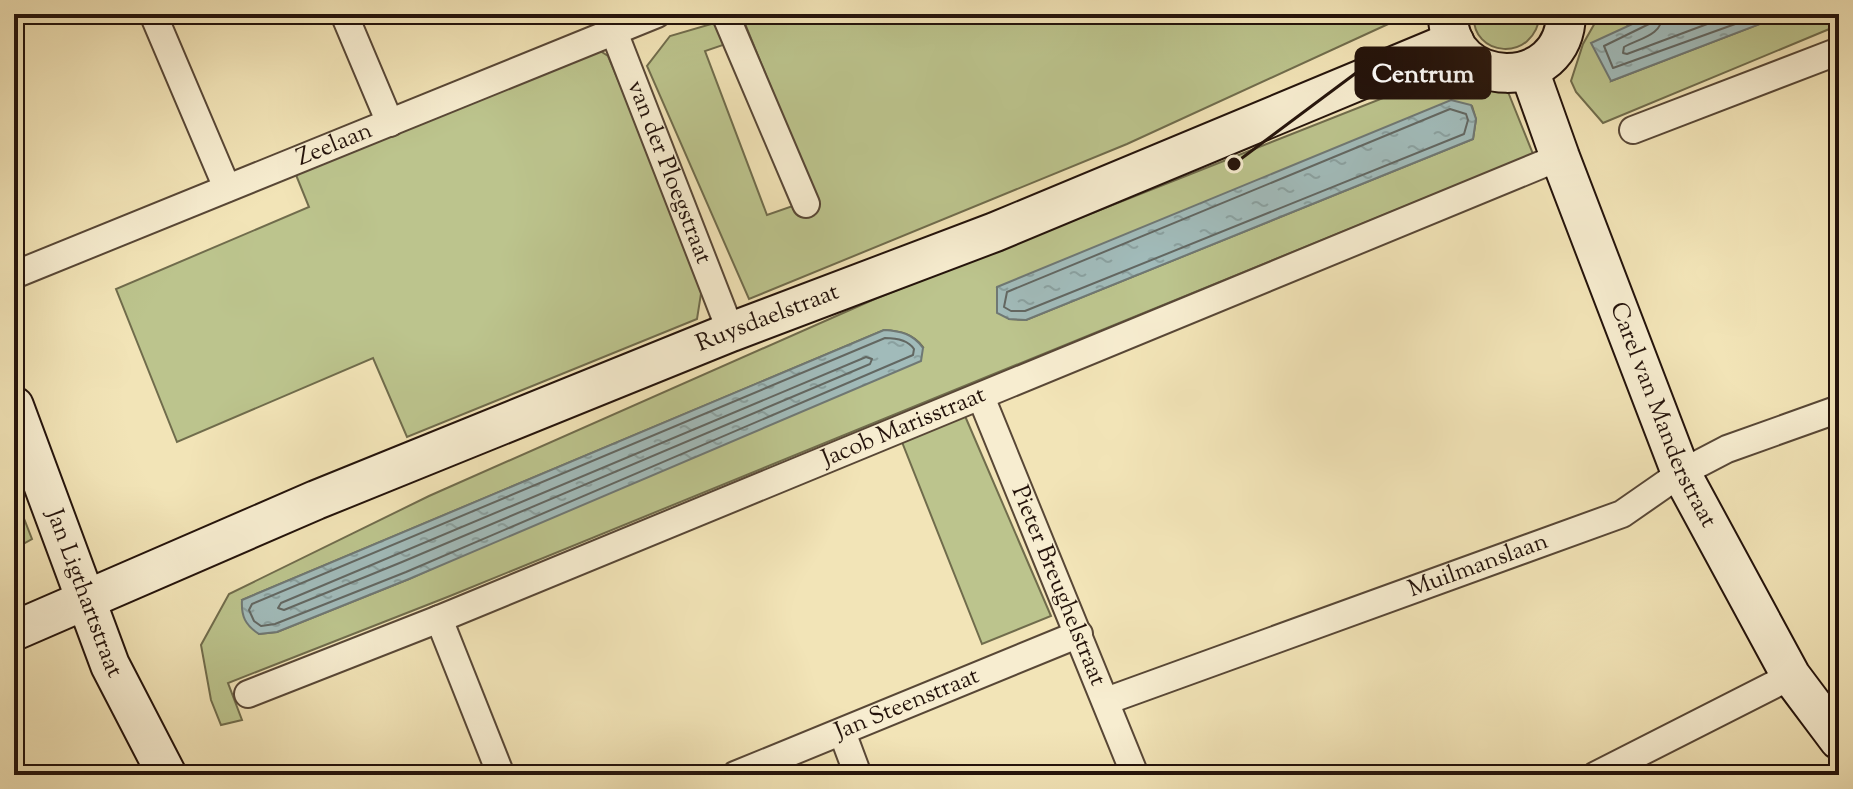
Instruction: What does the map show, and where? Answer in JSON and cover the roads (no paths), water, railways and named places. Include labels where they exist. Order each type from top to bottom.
[{"type":"street","points":[[153,14],[227,188]]},
{"type":"street","points":[[344,14],[390,123]]},
{"type":"street","name":"Zeelaan","points":[[14,275],[390,123],[610,23],[657,14]]},
{"type":"street","points":[[725,14],[806,204]]},
{"type":"street","points":[[1451,28],[1464,56],[1478,67],[1494,73],[1512,74],[1529,70],[1556,49],[1564,34],[1566,14]]},
{"type":"street","name":"van der Ploegstraat","points":[[610,23],[731,332]]},
{"type":"street","name":"Ruysdaelstraat","points":[[14,631],[316,500],[731,332],[995,232],[1451,28]]},
{"type":"street","points":[[1633,130],[1839,51]]},
{"type":"street","name":"Carel van Manderstraat","points":[[1529,70],[1681,473],[1791,676],[1839,740]]},
{"type":"street","name":"Jacob Marisstraat","points":[[248,694],[439,619],[1560,157]]},
{"type":"street","name":"Pieter Breughelstraat","points":[[981,397],[1135,775]]},
{"type":"street","name":"Jan Ligthartstraat","points":[[14,406],[110,665],[167,775]]},
{"type":"street","name":"Muilmanslaan","points":[[1106,701],[1622,514],[1681,473],[1727,449],[1839,409]]},
{"type":"street","points":[[439,619],[501,775]]},
{"type":"street","name":"Jan Steenstraat","points":[[735,775],[1079,634]]},
{"type":"street","points":[[1596,775],[1791,676]]},
{"type":"street","points":[[842,732],[858,775]]},
{"type":"water","points":[[1654,14],[1786,14],[1611,81],[1591,43]]},
{"type":"water","points":[[1451,100],[1471,105],[1476,119],[1473,139],[1026,320],[1009,319],[997,313],[997,287]]},
{"type":"water","points":[[884,330],[901,332],[915,339],[923,348],[921,361],[277,632],[259,634],[245,620],[242,600]]},
{"type":"place","name":"Centrum","points":[[1234,164]]}]
